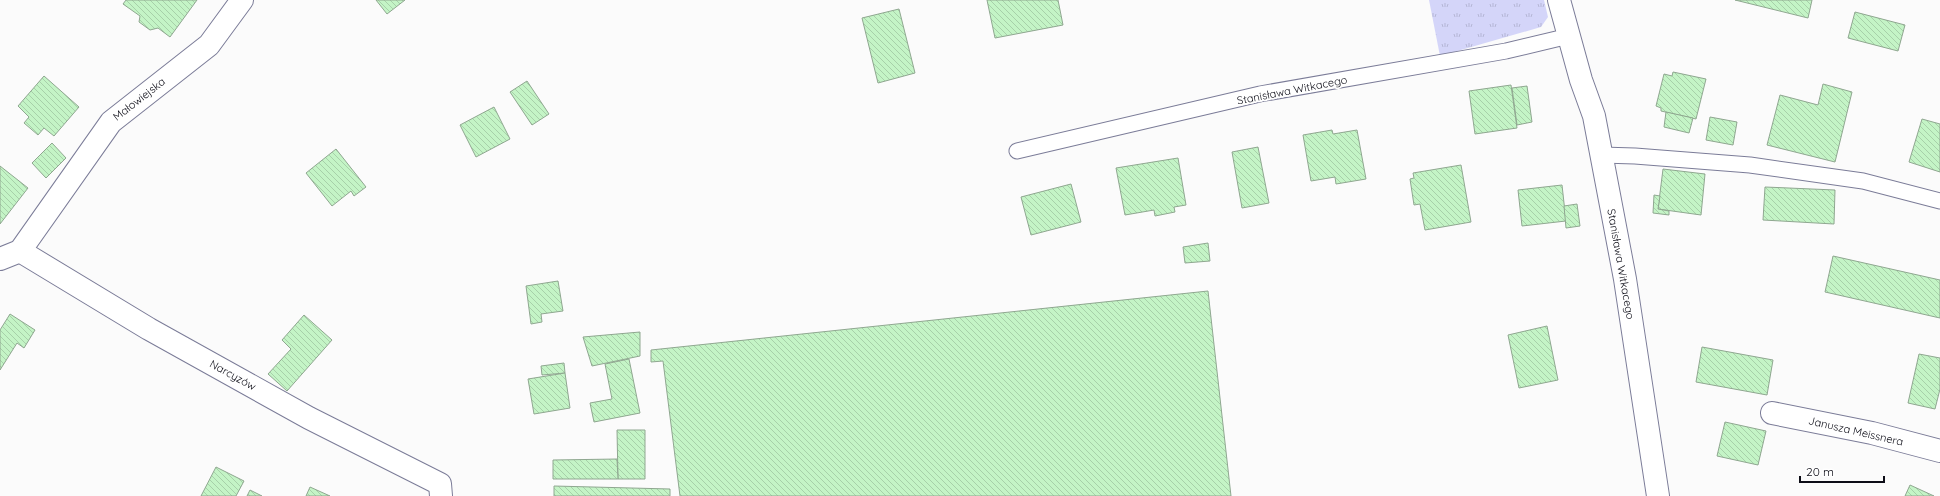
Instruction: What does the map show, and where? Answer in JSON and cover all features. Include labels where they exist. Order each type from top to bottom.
[{"type":"street","name":"Małowiejska","points":[[20,251],[111,122],[208,45],[242,0]]},
{"type":"street","name":"Stanisława Witkacego","points":[[1559,0],[1581,80],[1594,116],[1638,359],[1658,496]]},
{"type":"street","points":[[0,259],[20,251]]},
{"type":"street","name":"Narcyzów","points":[[20,251],[149,329],[295,410],[440,484],[441,496]]},
{"type":"street","name":"Janusza Meissnera","points":[[1772,413],[1872,433],[1940,451]]},
{"type":"lane","name":"Stanisława Witkacego","points":[[1017,152],[1260,94],[1506,51],[1569,36]]},
{"type":"lane","points":[[1601,155],[1635,156],[1757,166],[1863,182],[1940,201]]},
{"type":"green space","points":[[1429,0],[1544,0],[1548,17],[1541,27],[1440,56]]},
{"type":"building","points":[[126,0],[197,0],[170,37],[158,28],[150,30],[139,22],[140,16],[123,4]]},
{"type":"building","points":[[376,0],[405,0],[387,14]]},
{"type":"building","points":[[987,0],[1058,0],[1063,25],[995,38]]},
{"type":"building","points":[[1735,0],[1812,0],[1808,18]]},
{"type":"building","points":[[899,9],[915,73],[878,83],[862,18]]},
{"type":"building","points":[[1855,12],[1905,25],[1898,51],[1848,38]]},
{"type":"building","points":[[1673,72],[1706,79],[1696,119],[1661,111],[1661,108],[1656,106],[1664,74],[1672,76]]},
{"type":"building","points":[[44,76],[79,107],[54,136],[44,128],[38,135],[24,123],[29,117],[18,106]]},
{"type":"building","points":[[527,81],[549,114],[532,125],[510,92]]},
{"type":"building","points":[[1823,84],[1852,92],[1835,162],[1767,145],[1780,95],[1818,105]]},
{"type":"building","points":[[1511,85],[1517,128],[1475,134],[1469,91]]},
{"type":"building","points":[[1527,86],[1532,122],[1517,125],[1512,88]]},
{"type":"building","points":[[494,107],[510,139],[476,157],[460,125]]},
{"type":"building","points":[[1666,112],[1693,118],[1689,133],[1664,127]]},
{"type":"building","points":[[1710,117],[1737,122],[1733,145],[1706,140]]},
{"type":"building","points":[[1922,119],[1940,124],[1940,172],[1909,162]]},
{"type":"building","points":[[1332,130],[1333,134],[1357,130],[1366,179],[1336,184],[1335,177],[1311,181],[1303,135]]},
{"type":"building","points":[[52,143],[66,158],[46,178],[32,163]]},
{"type":"building","points":[[1258,147],[1269,203],[1242,208],[1232,152]]},
{"type":"building","points":[[336,149],[366,187],[354,196],[351,191],[332,206],[306,173]]},
{"type":"building","points":[[1178,158],[1186,205],[1174,207],[1175,212],[1155,216],[1154,210],[1125,215],[1116,168]]},
{"type":"building","points":[[1461,165],[1471,222],[1425,230],[1420,204],[1414,205],[1410,179],[1414,178],[1413,173]]},
{"type":"building","points":[[0,166],[28,188],[0,224]]},
{"type":"building","points":[[1663,169],[1705,174],[1701,215],[1658,209]]},
{"type":"building","points":[[1071,184],[1081,222],[1031,235],[1021,197]]},
{"type":"building","points":[[1562,185],[1566,221],[1522,226],[1518,190]]},
{"type":"building","points":[[1765,187],[1835,190],[1834,224],[1763,220]]},
{"type":"building","points":[[1654,195],[1660,196],[1658,209],[1669,211],[1669,215],[1653,213]]},
{"type":"building","points":[[1577,204],[1580,226],[1566,228],[1564,206]]},
{"type":"building","points":[[1208,243],[1210,261],[1185,263],[1183,247]]},
{"type":"building","points":[[1833,256],[1940,280],[1940,318],[1825,292]]},
{"type":"building","points":[[558,281],[563,311],[541,314],[542,322],[531,324],[526,286]]},
{"type":"building","points":[[1208,291],[1231,496],[680,496],[663,361],[651,362],[651,350]]},
{"type":"building","points":[[10,314],[35,330],[24,348],[17,343],[0,370],[0,330]]},
{"type":"building","points":[[304,315],[332,340],[287,391],[268,374],[291,349],[282,340]]},
{"type":"building","points":[[1547,326],[1558,380],[1519,388],[1508,335]]},
{"type":"building","points":[[640,332],[640,356],[592,366],[583,337]]},
{"type":"building","points":[[1702,347],[1773,360],[1767,395],[1696,382]]},
{"type":"building","points":[[1919,354],[1940,358],[1940,389],[1935,409],[1908,403]]},
{"type":"building","points":[[629,359],[640,413],[594,422],[590,403],[612,399],[605,364]]},
{"type":"building","points":[[564,363],[565,373],[542,375],[541,366]]},
{"type":"building","points":[[565,373],[570,408],[534,414],[528,379]]},
{"type":"building","points":[[1725,422],[1766,431],[1758,465],[1717,456]]},
{"type":"building","points":[[617,430],[645,430],[645,479],[618,479]]},
{"type":"building","points":[[617,459],[618,479],[553,479],[553,460]]},
{"type":"building","points":[[216,467],[244,481],[236,496],[201,496]]},
{"type":"building","points":[[1910,485],[1934,496],[1905,496]]},
{"type":"building","points":[[554,486],[670,489],[670,496],[554,496]]},
{"type":"building","points":[[310,487],[330,496],[306,496]]},
{"type":"building","points":[[250,490],[262,496],[247,496]]}]
